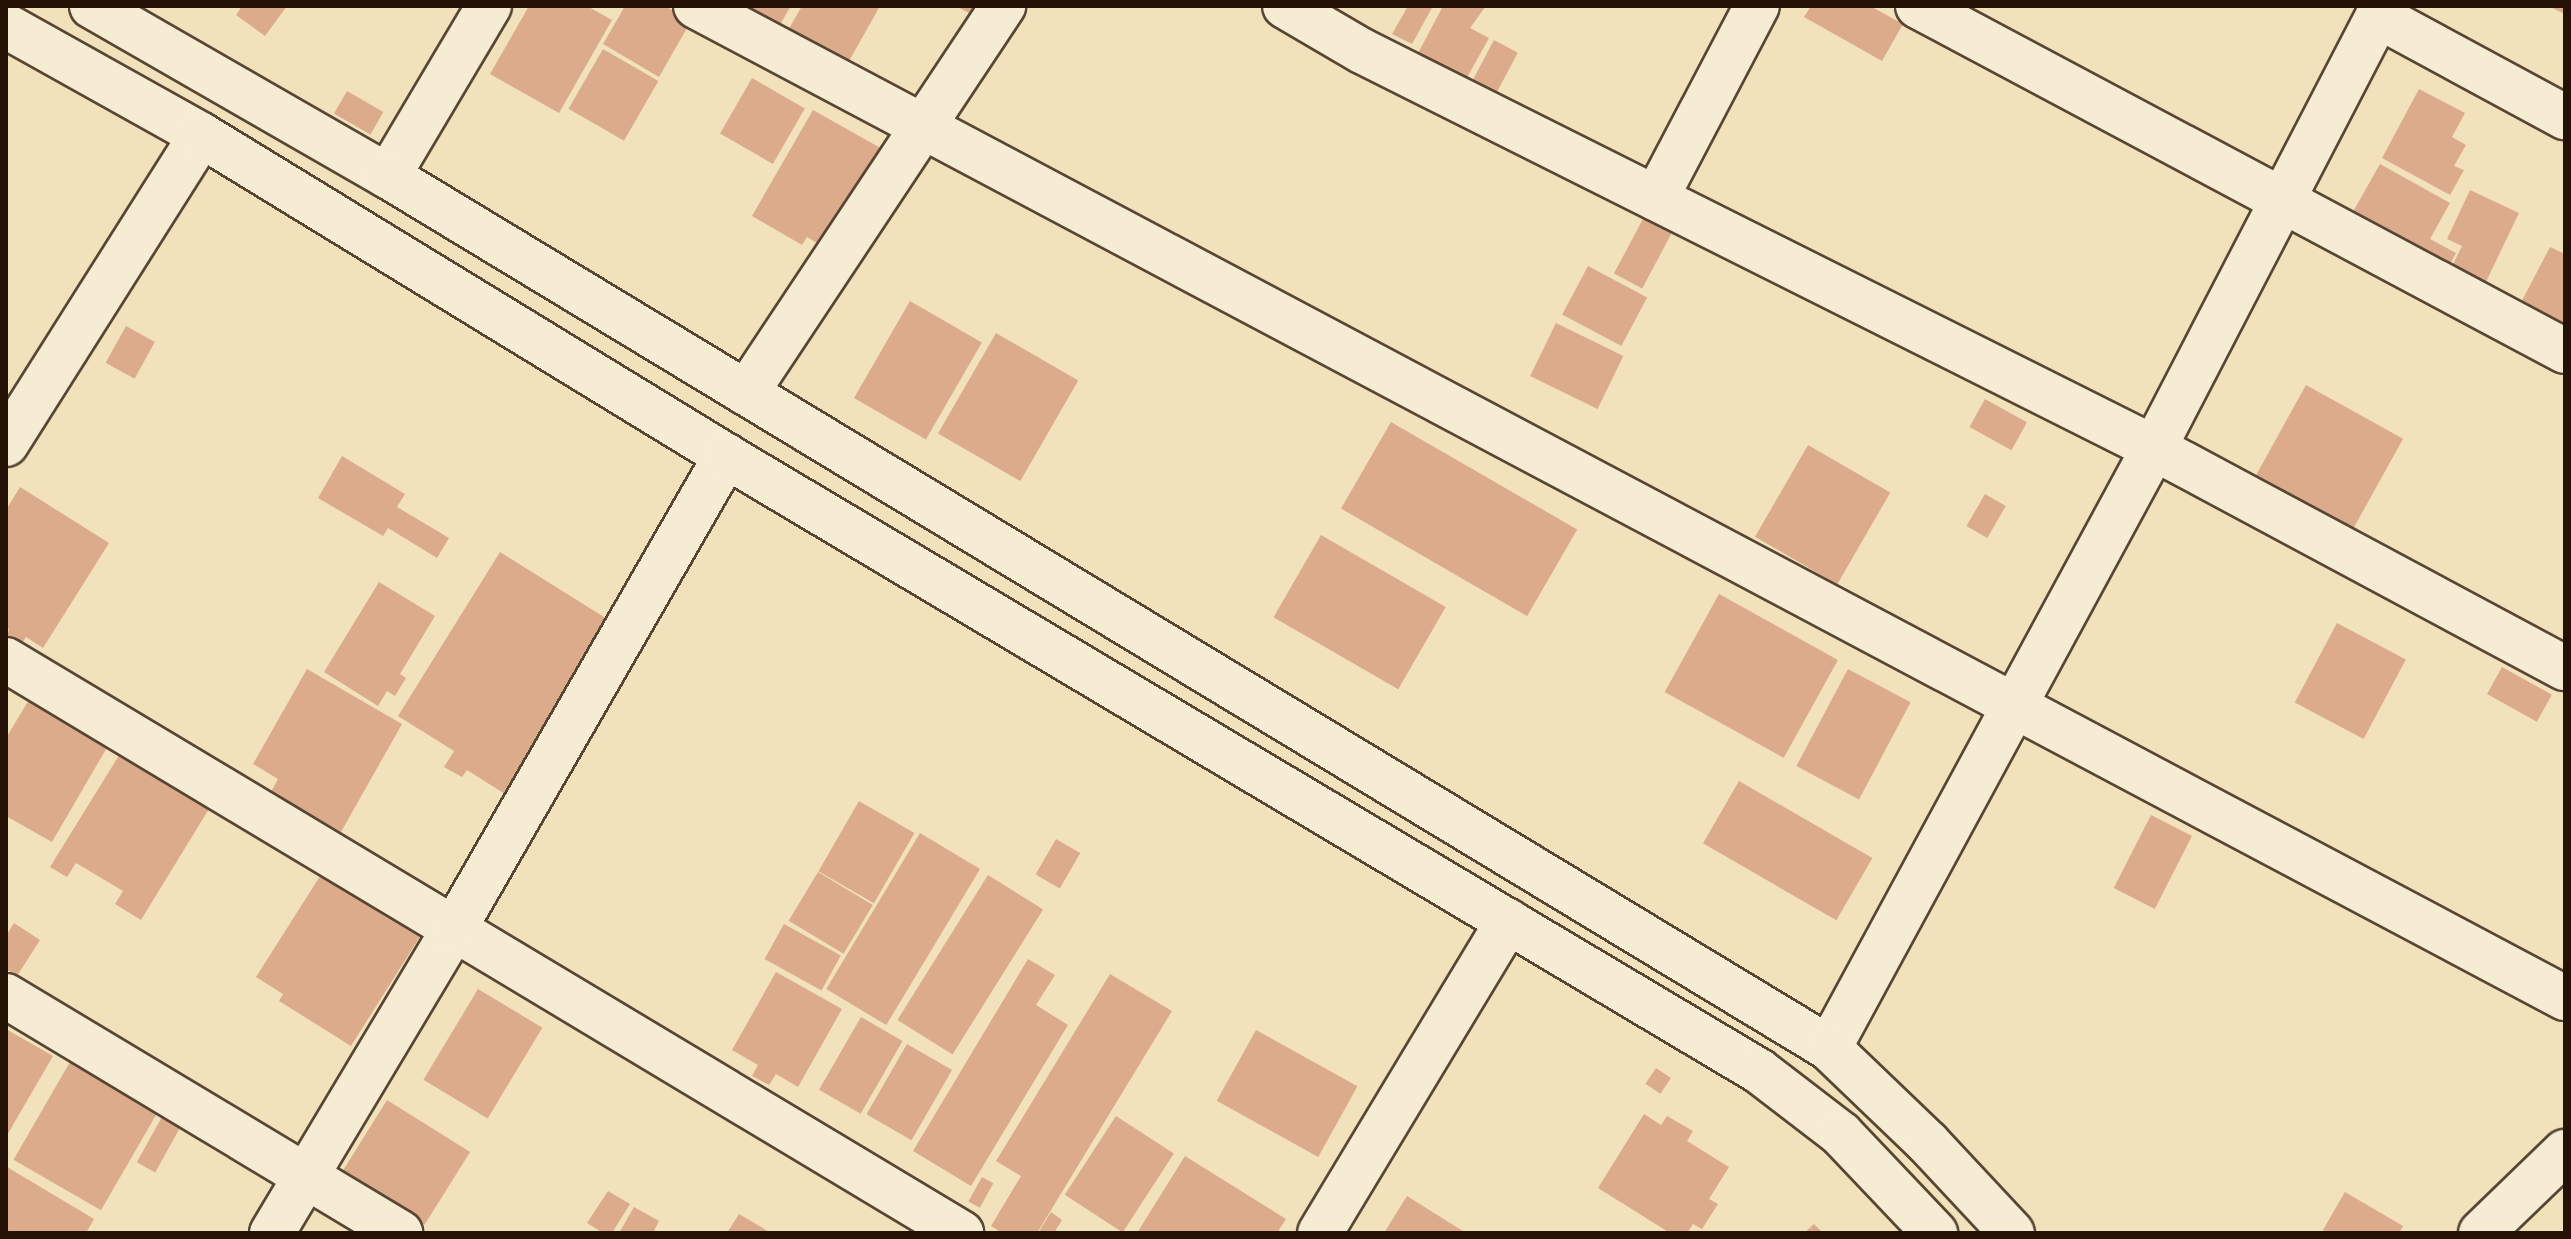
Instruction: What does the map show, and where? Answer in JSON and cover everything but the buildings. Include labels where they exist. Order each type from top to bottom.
[{"type":"street","points":[[92,6],[388,176],[1829,1048],[1928,1143],[2012,1233]]},
{"type":"street","points":[[388,176],[489,6]]},
{"type":"street","points":[[696,6],[2565,998]]},
{"type":"street","points":[[746,393],[1003,6]]},
{"type":"street","points":[[1285,6],[1362,51],[2154,448],[2565,668]]},
{"type":"street","points":[[1656,198],[1757,6]]},
{"type":"street","points":[[1918,6],[2565,351]]},
{"type":"street","points":[[1829,1048],[2154,448],[2381,11],[2565,117]]},
{"type":"street","points":[[6,26],[201,135],[726,456],[1759,1071],[1841,1134],[1935,1233]]},
{"type":"street","points":[[6,444],[201,135]]},
{"type":"street","points":[[272,1233],[454,929],[726,456]]},
{"type":"street","points":[[6,660],[961,1233]]},
{"type":"street","points":[[1320,1233],[1508,921]]},
{"type":"street","points":[[6,996],[400,1233]]},
{"type":"street","points":[[2481,1233],[2560,1166]]}]
